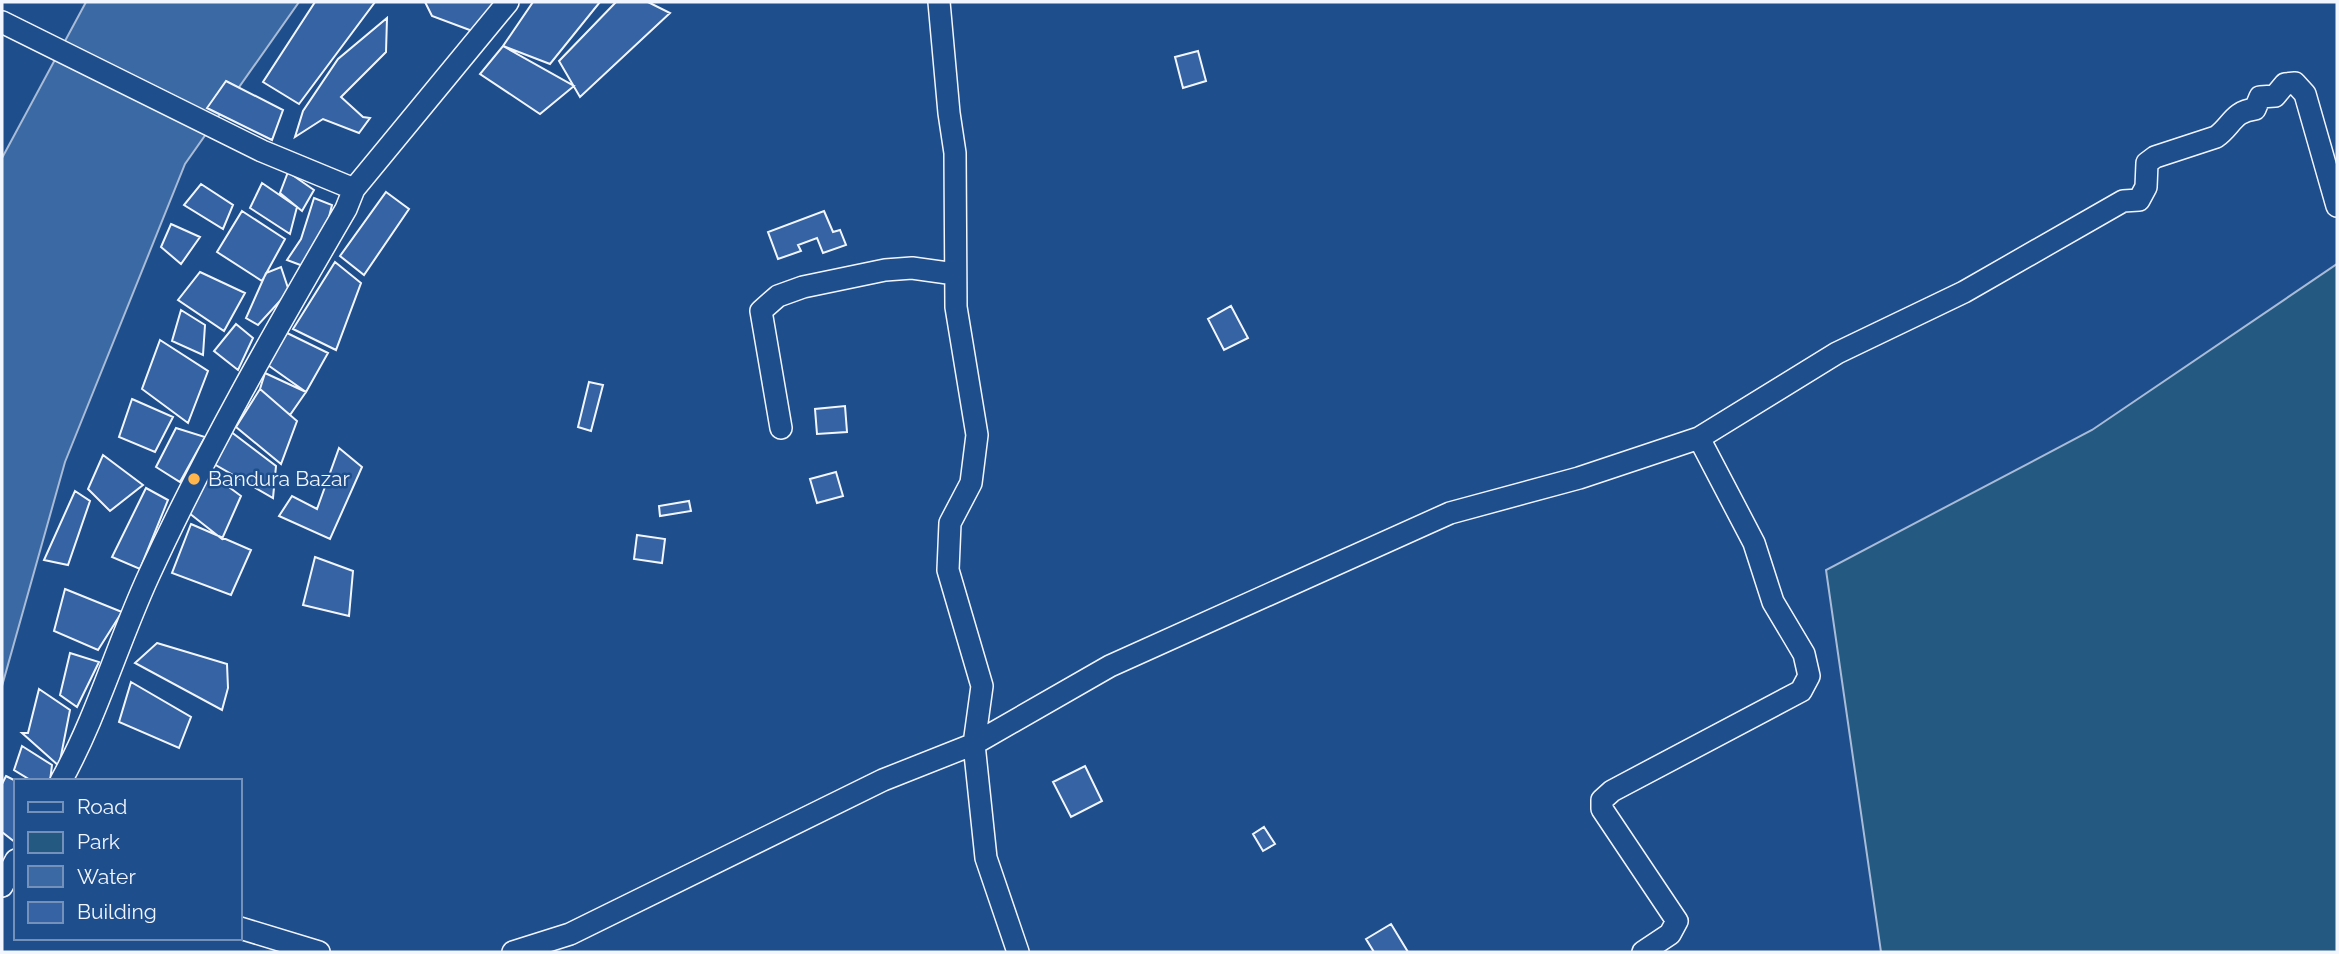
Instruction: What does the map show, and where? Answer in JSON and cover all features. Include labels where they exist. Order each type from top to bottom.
[{"type":"street","points":[[62,779],[148,578],[194,480],[239,393],[354,189],[508,2]]},
{"type":"street","points":[[939,2],[948,113],[955,153],[956,307],[978,435],[971,483],[950,523],[948,570],[982,686],[974,744],[986,858],[1018,952]]},
{"type":"street","points":[[2,22],[262,151],[354,189]]},
{"type":"street","points":[[513,952],[570,934],[883,780],[974,744],[1110,666],[1450,513],[1579,478],[1699,439],[1837,353],[1964,292],[2123,201],[2139,200],[2146,187],[2147,163],[2155,157],[2224,132],[2231,119],[2241,111],[2255,109],[2260,97],[2275,96],[2285,84],[2295,83],[2305,94],[2337,206]]},
{"type":"street","points":[[781,428],[761,311],[778,296],[803,287],[885,270],[912,268],[955,274]]},
{"type":"street","points":[[1643,952],[1670,934],[1677,921],[1602,809],[1602,800],[1612,791],[1801,691],[1809,676],[1804,654],[1773,602],[1754,543],[1699,439]]},
{"type":"street","points":[[242,929],[319,952]]},
{"type":"green space","points":[[2337,264],[2337,952],[1881,952],[1826,570],[2092,430]]},
{"type":"water","points":[[86,2],[299,2],[185,164],[65,462],[2,686],[2,158]]},
{"type":"building","points":[[315,2],[375,2],[299,104],[263,82]]},
{"type":"building","points":[[425,2],[499,2],[475,32],[432,16]]},
{"type":"building","points":[[533,2],[600,2],[550,64],[503,46]]},
{"type":"building","points":[[616,2],[648,2],[670,13],[580,97],[559,61]]},
{"type":"building","points":[[387,18],[386,52],[341,97],[363,117],[370,118],[359,133],[323,119],[295,137],[303,111],[338,59]]},
{"type":"building","points":[[503,46],[574,86],[540,114],[480,74]]},
{"type":"building","points":[[1198,51],[1206,81],[1183,88],[1175,57]]},
{"type":"building","points":[[226,81],[283,110],[272,140],[207,108]]},
{"type":"building","points":[[288,172],[314,190],[302,211],[280,193]]},
{"type":"building","points":[[262,183],[297,207],[290,234],[250,208]]},
{"type":"building","points":[[201,184],[233,205],[223,229],[184,205]]},
{"type":"building","points":[[386,192],[409,209],[364,275],[340,256]]},
{"type":"building","points":[[314,198],[332,205],[326,229],[303,266],[287,260],[301,239]]},
{"type":"building","points":[[242,211],[285,239],[262,281],[217,252]]},
{"type":"building","points":[[824,211],[833,232],[840,230],[846,245],[823,253],[817,238],[798,245],[801,251],[778,259],[768,232]]},
{"type":"building","points":[[171,224],[200,237],[181,264],[161,247]]},
{"type":"building","points":[[335,262],[361,283],[336,350],[293,329]]},
{"type":"building","points":[[281,267],[289,291],[258,325],[246,318],[266,273]]},
{"type":"building","points":[[200,272],[245,293],[224,331],[178,300]]},
{"type":"building","points":[[1231,306],[1248,338],[1224,350],[1208,319]]},
{"type":"building","points":[[181,310],[205,325],[203,355],[172,341]]},
{"type":"building","points":[[236,324],[253,338],[238,370],[214,351]]},
{"type":"building","points":[[283,331],[328,353],[306,392],[265,363]]},
{"type":"building","points":[[160,340],[208,371],[188,423],[142,389]]},
{"type":"building","points":[[265,373],[306,392],[290,415],[260,389]]},
{"type":"building","points":[[589,382],[603,385],[591,431],[578,427]]},
{"type":"building","points":[[260,389],[297,421],[281,464],[236,427]]},
{"type":"building","points":[[132,399],[173,417],[155,452],[119,437]]},
{"type":"building","points":[[845,406],[847,432],[817,434],[815,409]]},
{"type":"building","points":[[176,428],[205,437],[180,482],[156,467]]},
{"type":"building","points":[[226,428],[276,466],[273,498],[214,464]]},
{"type":"building","points":[[339,448],[362,467],[330,539],[279,516],[292,496],[317,509]]},
{"type":"building","points":[[103,455],[143,485],[110,511],[88,489]]},
{"type":"building","points":[[836,472],[843,496],[817,503],[810,479]]},
{"type":"building","points":[[210,473],[241,496],[222,539],[189,513]]},
{"type":"building","points":[[146,488],[168,500],[140,569],[112,557]]},
{"type":"building","points":[[75,491],[90,501],[68,565],[44,560]]},
{"type":"building","points":[[689,501],[691,511],[660,516],[659,506]]},
{"type":"building","points":[[191,524],[251,550],[231,595],[172,573]]},
{"type":"building","points":[[637,535],[665,539],[662,563],[634,559]]},
{"type":"building","points":[[315,557],[353,571],[349,616],[303,605]]},
{"type":"building","points":[[65,589],[122,612],[98,650],[54,631]]},
{"type":"building","points":[[157,643],[227,664],[228,688],[222,710],[135,663]]},
{"type":"building","points":[[70,653],[99,662],[77,707],[60,695]]},
{"type":"building","points":[[131,682],[191,717],[179,748],[119,722]]},
{"type":"building","points":[[39,689],[70,710],[59,766],[22,733],[28,733]]},
{"type":"building","points":[[22,746],[52,765],[50,779],[29,779],[14,770]]},
{"type":"building","points":[[1085,766],[1102,801],[1071,817],[1053,782]]},
{"type":"building","points":[[6,776],[14,780],[14,841],[2,832],[2,784]]},
{"type":"building","points":[[1264,827],[1275,844],[1263,851],[1253,834]]},
{"type":"building","points":[[1391,924],[1408,952],[1374,952],[1366,939]]},
{"type":"place","name":"Bandura Bazar","points":[[194,479]]}]
